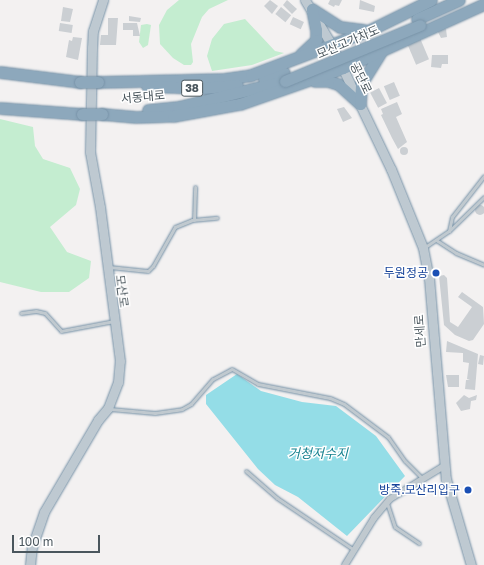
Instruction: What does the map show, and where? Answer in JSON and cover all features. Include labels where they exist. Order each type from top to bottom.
[{"type":"highway","points":[[98,82],[224,79],[250,76],[370,30],[431,0]]},
{"type":"highway","name":"38","points":[[419,22],[459,0]]},
{"type":"highway","name":"38","points":[[419,22],[478,0]]},
{"type":"highway","points":[[102,114],[136,118],[173,116],[240,104],[343,68],[484,4]]},
{"type":"highway","points":[[312,9],[340,27],[370,30]]},
{"type":"highway","points":[[292,61],[316,40],[316,30],[312,9]]},
{"type":"highway","name":"모산고가차도","points":[[285,77],[419,22]]},
{"type":"highway","points":[[360,104],[361,84],[382,50]]},
{"type":"highway","name":"서동대로","points":[[0,72],[80,82],[98,82],[164,88],[209,88],[285,77]]},
{"type":"highway","name":"서동대로","points":[[0,108],[102,114],[178,107],[285,77]]},
{"type":"highway","points":[[309,81],[328,81],[338,84],[360,104]]},
{"type":"main road","name":"모산로","points":[[30,565],[32,547],[44,512],[98,420],[108,408],[118,382],[120,360],[100,207],[90,152],[93,31],[103,0]]},
{"type":"main road","name":"공단로","points":[[305,0],[312,9],[331,44],[360,104]]},
{"type":"main road","name":"만세로","points":[[360,104],[391,169],[423,248],[429,278],[444,466],[457,524],[470,565]]},
{"type":"street","points":[[345,565],[387,503],[422,478],[444,466]]},
{"type":"lane","points":[[449,231],[452,217],[484,176]]},
{"type":"lane","points":[[194,220],[196,188]]},
{"type":"lane","points":[[423,248],[449,231],[484,197]]},
{"type":"lane","points":[[107,267],[148,271],[153,266],[175,227],[194,220],[217,218]]},
{"type":"lane","points":[[436,240],[456,252],[484,265]]},
{"type":"lane","points":[[21,313],[36,310],[44,313],[61,331],[114,322]]},
{"type":"lane","points":[[108,408],[154,413],[182,409],[191,404],[213,379],[232,369],[258,384],[330,398],[344,404],[380,429],[422,478]]},
{"type":"lane","points":[[246,471],[277,498],[354,550]]},
{"type":"lane","points":[[387,503],[395,527],[419,543]]},
{"type":"green space","points":[[179,0],[228,0],[209,9],[202,17],[191,44],[193,62],[191,65],[184,65],[173,58],[160,44],[159,25],[167,10]]},
{"type":"green space","points":[[245,19],[275,51],[284,53],[252,65],[212,71],[207,56],[212,39],[224,24]]},
{"type":"green space","points":[[141,25],[151,25],[148,45],[143,48],[139,42]]},
{"type":"green space","points":[[0,119],[33,127],[35,146],[43,159],[70,168],[80,189],[76,205],[50,227],[67,252],[91,261],[89,278],[69,292],[41,292],[0,282]]},
{"type":"water","name":"거청저수지","points":[[237,374],[261,391],[302,402],[336,406],[376,436],[405,476],[347,536],[298,497],[275,485],[258,469],[206,404],[206,395]]},
{"type":"building","points":[[270,0],[278,6],[272,14],[264,6]]},
{"type":"building","points":[[287,0],[297,9],[292,14],[283,5]]},
{"type":"building","points":[[330,0],[342,0],[339,6],[335,5],[334,7],[328,4]]},
{"type":"building","points":[[360,0],[375,6],[374,12],[359,9]]},
{"type":"building","points":[[63,7],[73,9],[70,22],[61,21]]},
{"type":"building","points":[[281,7],[291,15],[285,22],[275,14]]},
{"type":"building","points":[[129,16],[141,18],[140,22],[129,21]]},
{"type":"building","points":[[293,17],[304,22],[301,29],[290,24]]},
{"type":"building","points":[[108,18],[118,18],[116,45],[100,45],[101,35],[108,35]]},
{"type":"building","points":[[60,23],[73,25],[72,33],[59,31]]},
{"type":"building","points":[[123,23],[137,23],[140,36],[133,36],[133,30],[123,30]]},
{"type":"building","points":[[442,26],[446,29],[447,37],[441,38],[438,32],[441,30],[434,33],[433,30]]},
{"type":"building","points":[[73,37],[82,38],[78,60],[66,57],[69,40],[72,41]]},
{"type":"building","points":[[420,38],[429,59],[416,65],[407,43]]},
{"type":"building","points":[[432,55],[448,55],[448,64],[442,64],[441,68],[431,67]]},
{"type":"building","points":[[394,82],[400,96],[390,100],[384,86]]},
{"type":"building","points":[[379,88],[387,103],[378,108],[370,93]]},
{"type":"building","points":[[397,102],[402,114],[396,117],[407,142],[398,149],[381,115],[383,114],[381,109]]},
{"type":"building","points":[[344,107],[352,118],[343,122],[337,109]]},
{"type":"building","points":[[404,147],[407,148],[407,154],[404,155],[401,154],[400,151],[401,148]]},
{"type":"building","points":[[478,205],[482,205],[484,206],[484,214],[478,215],[475,212],[475,208]]},
{"type":"building","points":[[444,275],[447,278],[450,322],[458,327],[472,307],[458,297],[462,292],[483,307],[484,324],[473,340],[469,341],[455,335],[444,325],[439,276]]},
{"type":"building","points":[[447,341],[478,354],[475,390],[465,389],[466,380],[470,380],[467,379],[469,363],[463,362],[463,353],[446,352]]},
{"type":"building","points":[[480,355],[484,356],[483,365],[478,364]]},
{"type":"building","points":[[446,375],[459,375],[459,387],[448,387]]},
{"type":"building","points":[[464,395],[469,398],[477,395],[476,400],[471,401],[470,409],[461,411],[456,403]]},
{"type":"place","name":"두원정공","points":[[436,273]]},
{"type":"place","name":"방죽.모산리입구","points":[[468,490]]}]
